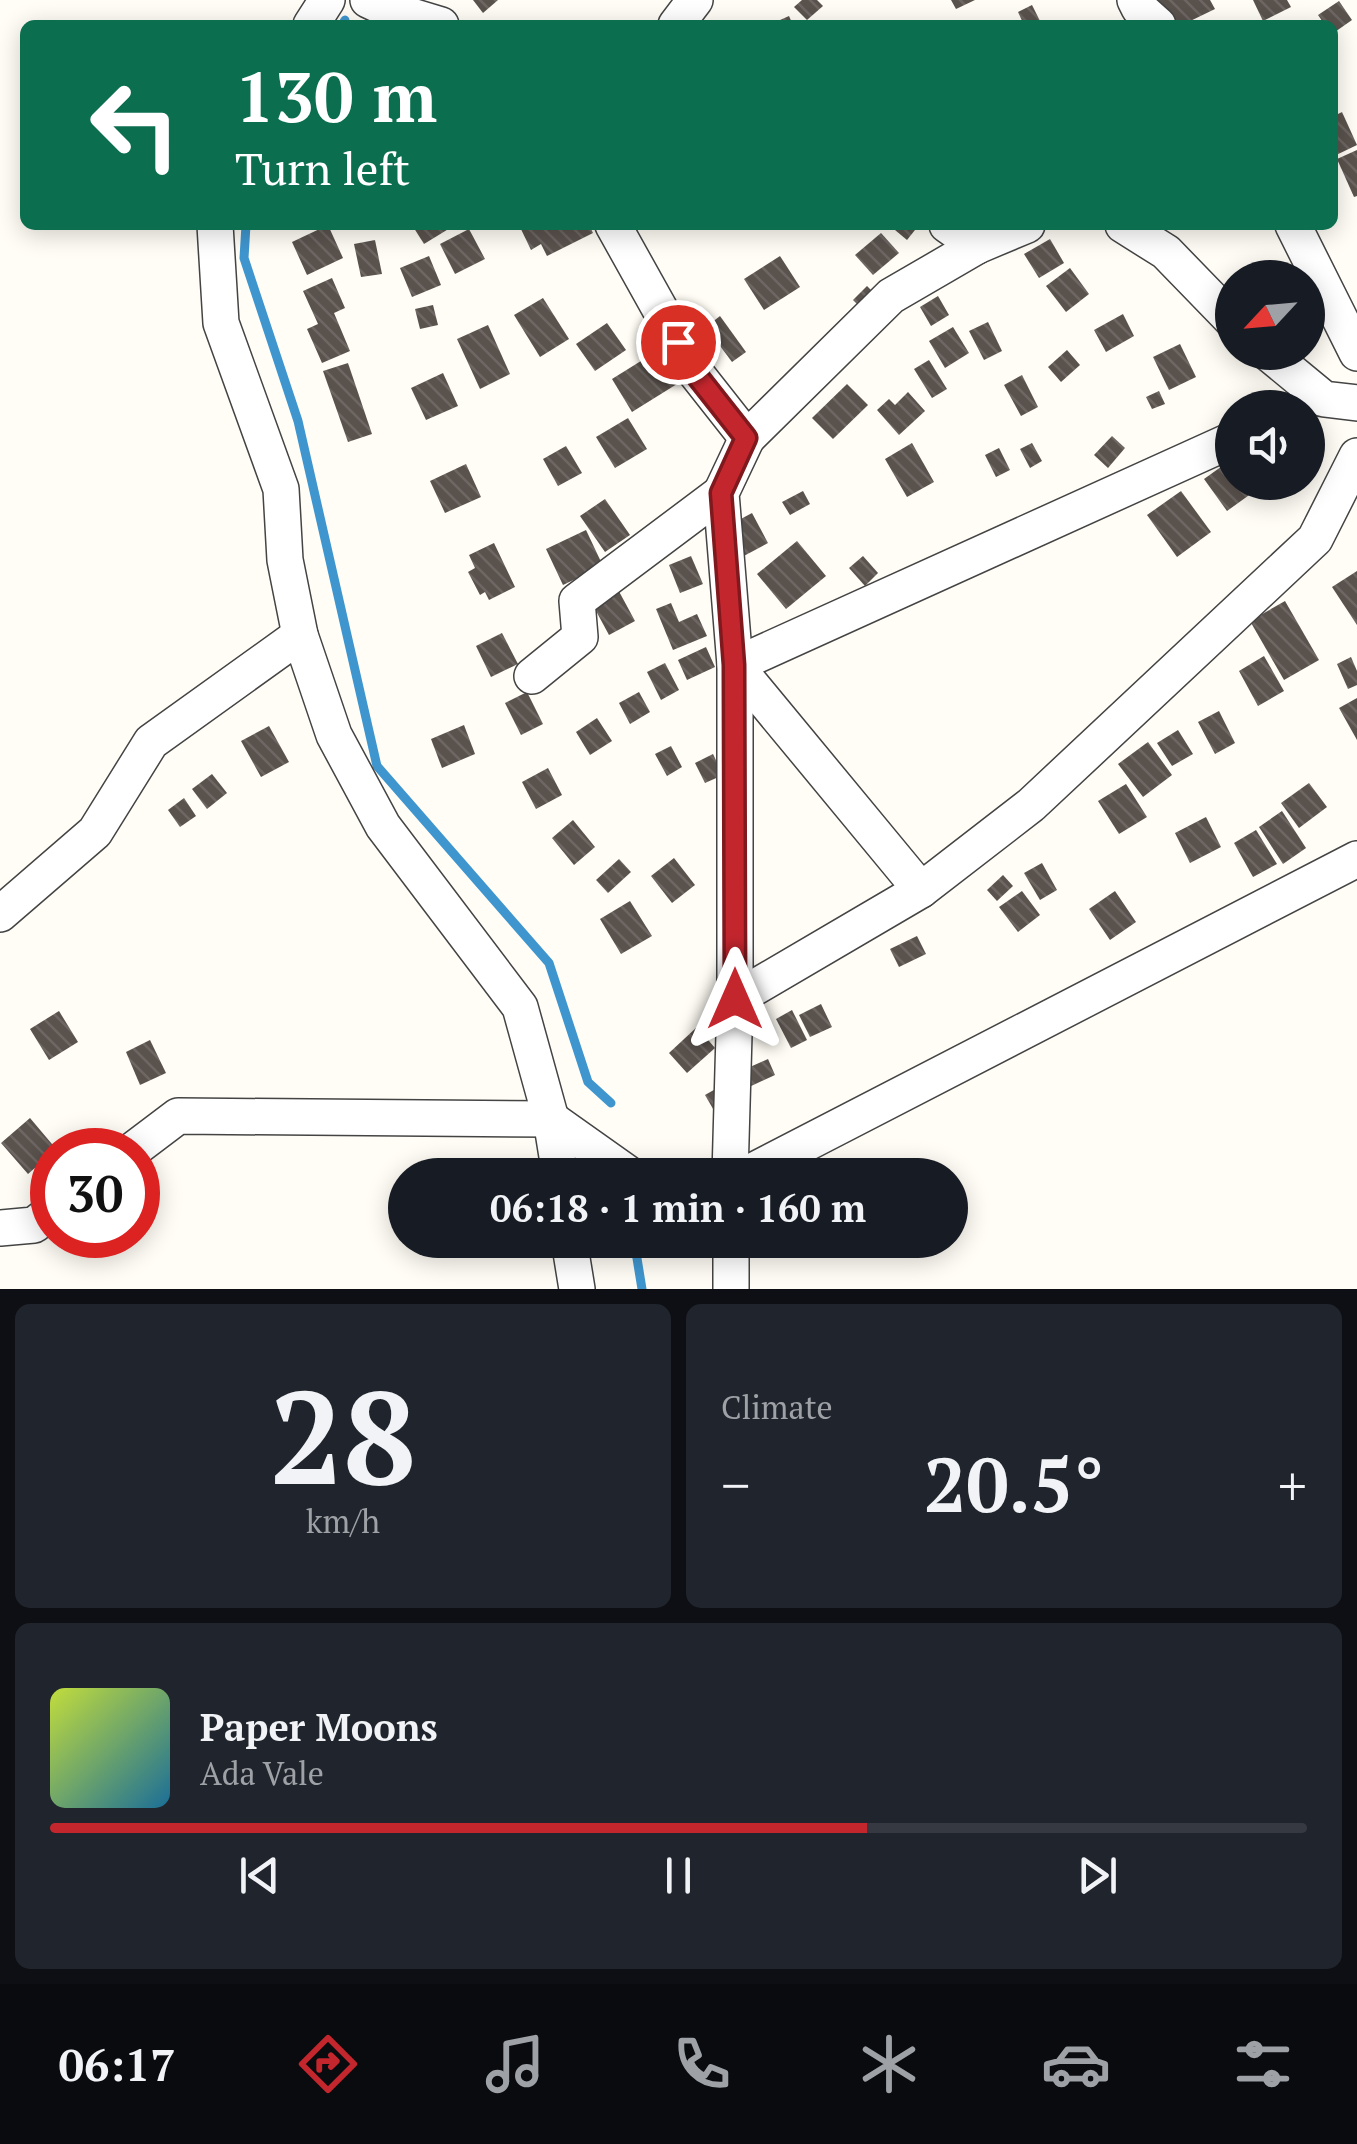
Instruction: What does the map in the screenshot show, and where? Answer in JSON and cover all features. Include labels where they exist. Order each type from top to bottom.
[{"type":"street","points":[[680,20],[695,0]]},
{"type":"street","points":[[1135,0],[1152,20]]},
{"type":"street","points":[[381,3],[427,20]]},
{"type":"street","points":[[215,230],[221,322],[281,489],[285,560],[300,634],[334,736],[383,826],[520,1007],[551,1118],[557,1158]]},
{"type":"street","points":[[616,230],[694,372],[746,438]]},
{"type":"street","points":[[954,230],[977,246]]},
{"type":"street","points":[[532,676],[580,637],[577,601],[721,493],[746,438],[892,296],[977,246],[1016,230]]},
{"type":"street","points":[[1131,230],[1166,252],[1215,302]]},
{"type":"street","points":[[1295,230],[1357,354]]},
{"type":"street","points":[[1289,370],[1328,403]]},
{"type":"street","points":[[734,665],[1215,448]]},
{"type":"street","points":[[735,999],[921,890],[1031,804],[1315,539],[1357,456]]},
{"type":"street","points":[[721,493],[734,665],[735,999],[730,1158]]},
{"type":"street","points":[[0,914],[95,832],[151,742],[300,634]]},
{"type":"street","points":[[734,665],[921,890]]},
{"type":"street","points":[[778,1158],[1357,859]]},
{"type":"street","points":[[160,1130],[178,1116],[551,1118],[606,1158]]},
{"type":"street","points":[[0,1228],[30,1224]]},
{"type":"street","points":[[572,1258],[577,1289]]},
{"type":"street","points":[[730,1258],[731,1289]]},
{"type":"building","points":[[473,0],[498,0],[483,13]]},
{"type":"building","points":[[802,0],[817,0],[823,6],[807,20],[794,7]]},
{"type":"building","points":[[951,0],[975,0],[956,9]]},
{"type":"building","points":[[1157,0],[1210,0],[1215,9],[1192,20],[1167,20]]},
{"type":"building","points":[[1253,0],[1287,0],[1291,7],[1263,20]]},
{"type":"building","points":[[1339,1],[1352,20],[1338,30],[1338,20],[1322,20],[1318,15]]},
{"type":"building","points":[[1032,5],[1040,20],[1022,20],[1018,12]]},
{"type":"building","points":[[1342,112],[1357,145],[1338,154],[1338,114]]},
{"type":"building","points":[[1357,150],[1357,196],[1354,197],[1338,159]]},
{"type":"building","points":[[317,230],[330,230],[343,258],[307,275],[292,242]]},
{"type":"building","points":[[415,230],[447,230],[424,244]]},
{"type":"building","points":[[470,230],[485,259],[455,274],[440,244]]},
{"type":"building","points":[[521,230],[593,233],[547,256],[541,244],[531,250]]},
{"type":"building","points":[[895,230],[915,230],[907,240]]},
{"type":"building","points":[[881,233],[899,253],[873,275],[855,255]]},
{"type":"building","points":[[1050,239],[1064,263],[1039,278],[1024,254]]},
{"type":"building","points":[[375,240],[382,274],[361,277],[354,244]]},
{"type":"building","points":[[429,256],[441,285],[412,297],[400,268]]},
{"type":"building","points":[[780,256],[800,287],[764,310],[744,279]]},
{"type":"building","points":[[1070,268],[1089,294],[1066,312],[1046,286]]},
{"type":"building","points":[[332,278],[345,308],[334,313],[350,351],[322,363],[307,329],[318,324],[303,291]]},
{"type":"building","points":[[867,286],[878,297],[864,311],[853,300]]},
{"type":"building","points":[[938,296],[949,315],[931,326],[920,307]]},
{"type":"building","points":[[543,298],[569,339],[540,357],[514,315]]},
{"type":"building","points":[[433,305],[438,325],[420,329],[415,309]]},
{"type":"building","points":[[1123,314],[1134,336],[1106,352],[1094,330]]},
{"type":"building","points":[[720,316],[746,352],[732,362],[706,327]]},
{"type":"building","points":[[988,322],[1002,351],[984,360],[969,331]]},
{"type":"building","points":[[607,323],[626,350],[595,371],[576,344]]},
{"type":"building","points":[[488,325],[510,374],[480,389],[457,339]]},
{"type":"building","points":[[953,327],[969,353],[945,368],[929,341]]},
{"type":"building","points":[[1180,344],[1196,377],[1169,390],[1153,357]]},
{"type":"building","points":[[665,346],[685,379],[632,412],[612,379]]},
{"type":"building","points":[[1067,350],[1080,365],[1061,382],[1048,367]]},
{"type":"building","points":[[929,360],[947,389],[932,398],[914,369]]},
{"type":"building","points":[[348,363],[372,434],[348,442],[323,371]]},
{"type":"building","points":[[443,373],[458,406],[426,420],[411,388]]},
{"type":"building","points":[[1022,375],[1038,407],[1021,416],[1004,385]]},
{"type":"building","points":[[847,384],[868,405],[833,439],[812,418]]},
{"type":"building","points":[[1159,391],[1165,404],[1152,409],[1146,397]]},
{"type":"building","points":[[908,392],[925,411],[899,435],[877,410],[889,399],[895,405]]},
{"type":"building","points":[[628,418],[647,449],[615,468],[596,437]]},
{"type":"building","points":[[1112,436],[1125,448],[1108,468],[1094,455]]},
{"type":"building","points":[[912,443],[934,482],[907,497],[885,459]]},
{"type":"building","points":[[1032,443],[1042,461],[1030,468],[1020,449]]},
{"type":"building","points":[[566,446],[582,473],[558,486],[543,459]]},
{"type":"building","points":[[999,448],[1010,470],[996,477],[985,455]]},
{"type":"building","points":[[466,464],[481,497],[445,513],[430,481]]},
{"type":"building","points":[[1215,471],[1215,494],[1204,479]]},
{"type":"building","points":[[803,491],[810,504],[790,515],[782,502]]},
{"type":"building","points":[[1181,491],[1211,532],[1177,557],[1147,515]]},
{"type":"building","points":[[605,499],[630,535],[605,552],[580,516]]},
{"type":"building","points":[[1219,500],[1242,500],[1227,511]]},
{"type":"building","points":[[752,513],[768,543],[740,558],[724,528]]},
{"type":"building","points":[[586,530],[603,566],[563,585],[546,549]]},
{"type":"building","points":[[797,541],[826,576],[786,609],[757,574]]},
{"type":"building","points":[[494,543],[515,587],[489,600],[485,592],[480,595],[468,572],[475,568],[469,555]]},
{"type":"building","points":[[691,556],[703,584],[680,593],[669,565]]},
{"type":"building","points":[[863,556],[878,573],[865,586],[849,568]]},
{"type":"building","points":[[1357,571],[1357,625],[1332,587]]},
{"type":"building","points":[[615,584],[635,621],[609,635],[589,598]]},
{"type":"building","points":[[1285,601],[1319,660],[1284,680],[1250,621]]},
{"type":"building","points":[[671,603],[679,622],[697,614],[707,636],[673,650],[656,609]]},
{"type":"building","points":[[502,633],[518,664],[491,677],[476,646]]},
{"type":"building","points":[[706,647],[715,667],[687,680],[678,660]]},
{"type":"building","points":[[1264,656],[1284,691],[1258,706],[1239,671]]},
{"type":"building","points":[[1351,657],[1357,685],[1348,689],[1337,664]]},
{"type":"building","points":[[665,663],[679,690],[661,700],[647,672]]},
{"type":"building","points":[[527,692],[543,724],[521,735],[505,703]]},
{"type":"building","points":[[639,692],[650,712],[630,724],[619,703]]},
{"type":"building","points":[[1357,698],[1357,740],[1339,708]]},
{"type":"building","points":[[1219,711],[1235,743],[1215,754],[1198,722]]},
{"type":"building","points":[[597,718],[612,741],[590,755],[576,732]]},
{"type":"building","points":[[464,725],[475,754],[442,768],[431,739]]},
{"type":"building","points":[[269,726],[289,762],[261,777],[241,741]]},
{"type":"building","points":[[1178,730],[1193,754],[1172,766],[1157,743]]},
{"type":"building","points":[[1148,742],[1172,775],[1143,797],[1118,764]]},
{"type":"building","points":[[671,746],[682,767],[667,776],[655,754]]},
{"type":"building","points":[[713,754],[723,775],[705,783],[695,763]]},
{"type":"building","points":[[548,768],[562,795],[536,809],[522,782]]},
{"type":"building","points":[[212,774],[227,793],[207,809],[192,789]]},
{"type":"building","points":[[1309,783],[1327,807],[1299,828],[1281,803]]},
{"type":"building","points":[[1126,784],[1147,817],[1119,834],[1098,801]]},
{"type":"building","points":[[184,798],[196,816],[180,827],[168,810]]},
{"type":"building","points":[[1282,811],[1306,848],[1283,864],[1259,827]]},
{"type":"building","points":[[1206,817],[1221,847],[1190,863],[1175,833]]},
{"type":"building","points":[[573,820],[595,847],[574,865],[552,838]]},
{"type":"building","points":[[1256,830],[1277,864],[1253,877],[1234,843]]},
{"type":"building","points":[[674,858],[695,885],[672,903],[651,876]]},
{"type":"building","points":[[619,859],[631,872],[608,893],[596,880]]},
{"type":"building","points":[[1042,863],[1057,890],[1040,900],[1024,873]]},
{"type":"building","points":[[1003,875],[1013,886],[997,901],[987,890]]},
{"type":"building","points":[[1022,891],[1040,915],[1018,932],[999,907]]},
{"type":"building","points":[[1115,891],[1136,922],[1110,940],[1089,909]]},
{"type":"building","points":[[630,901],[652,936],[621,954],[600,919]]},
{"type":"building","points":[[917,936],[926,954],[899,967],[890,949]]},
{"type":"building","points":[[821,1004],[832,1027],[810,1037],[799,1015]]},
{"type":"building","points":[[792,1010],[807,1040],[791,1048],[776,1019]]},
{"type":"building","points":[[59,1011],[78,1042],[49,1060],[30,1029]]},
{"type":"building","points":[[697,1027],[715,1048],[687,1073],[669,1053]]},
{"type":"building","points":[[150,1040],[166,1073],[140,1085],[126,1052]]},
{"type":"building","points":[[768,1059],[775,1075],[749,1087],[741,1071]]},
{"type":"building","points":[[719,1087],[716,1114],[705,1095]]},
{"type":"building","points":[[30,1118],[38,1128],[30,1128],[30,1172],[28,1174],[1,1143]]},
{"type":"waterway","points":[[246,230],[244,258],[298,421],[377,766],[549,963],[588,1082],[611,1103]]},
{"type":"waterway","points":[[637,1258],[642,1289]]},
{"type":"route","points":[[678,342],[694,372],[746,438],[721,493],[734,665],[735,999]]}]
